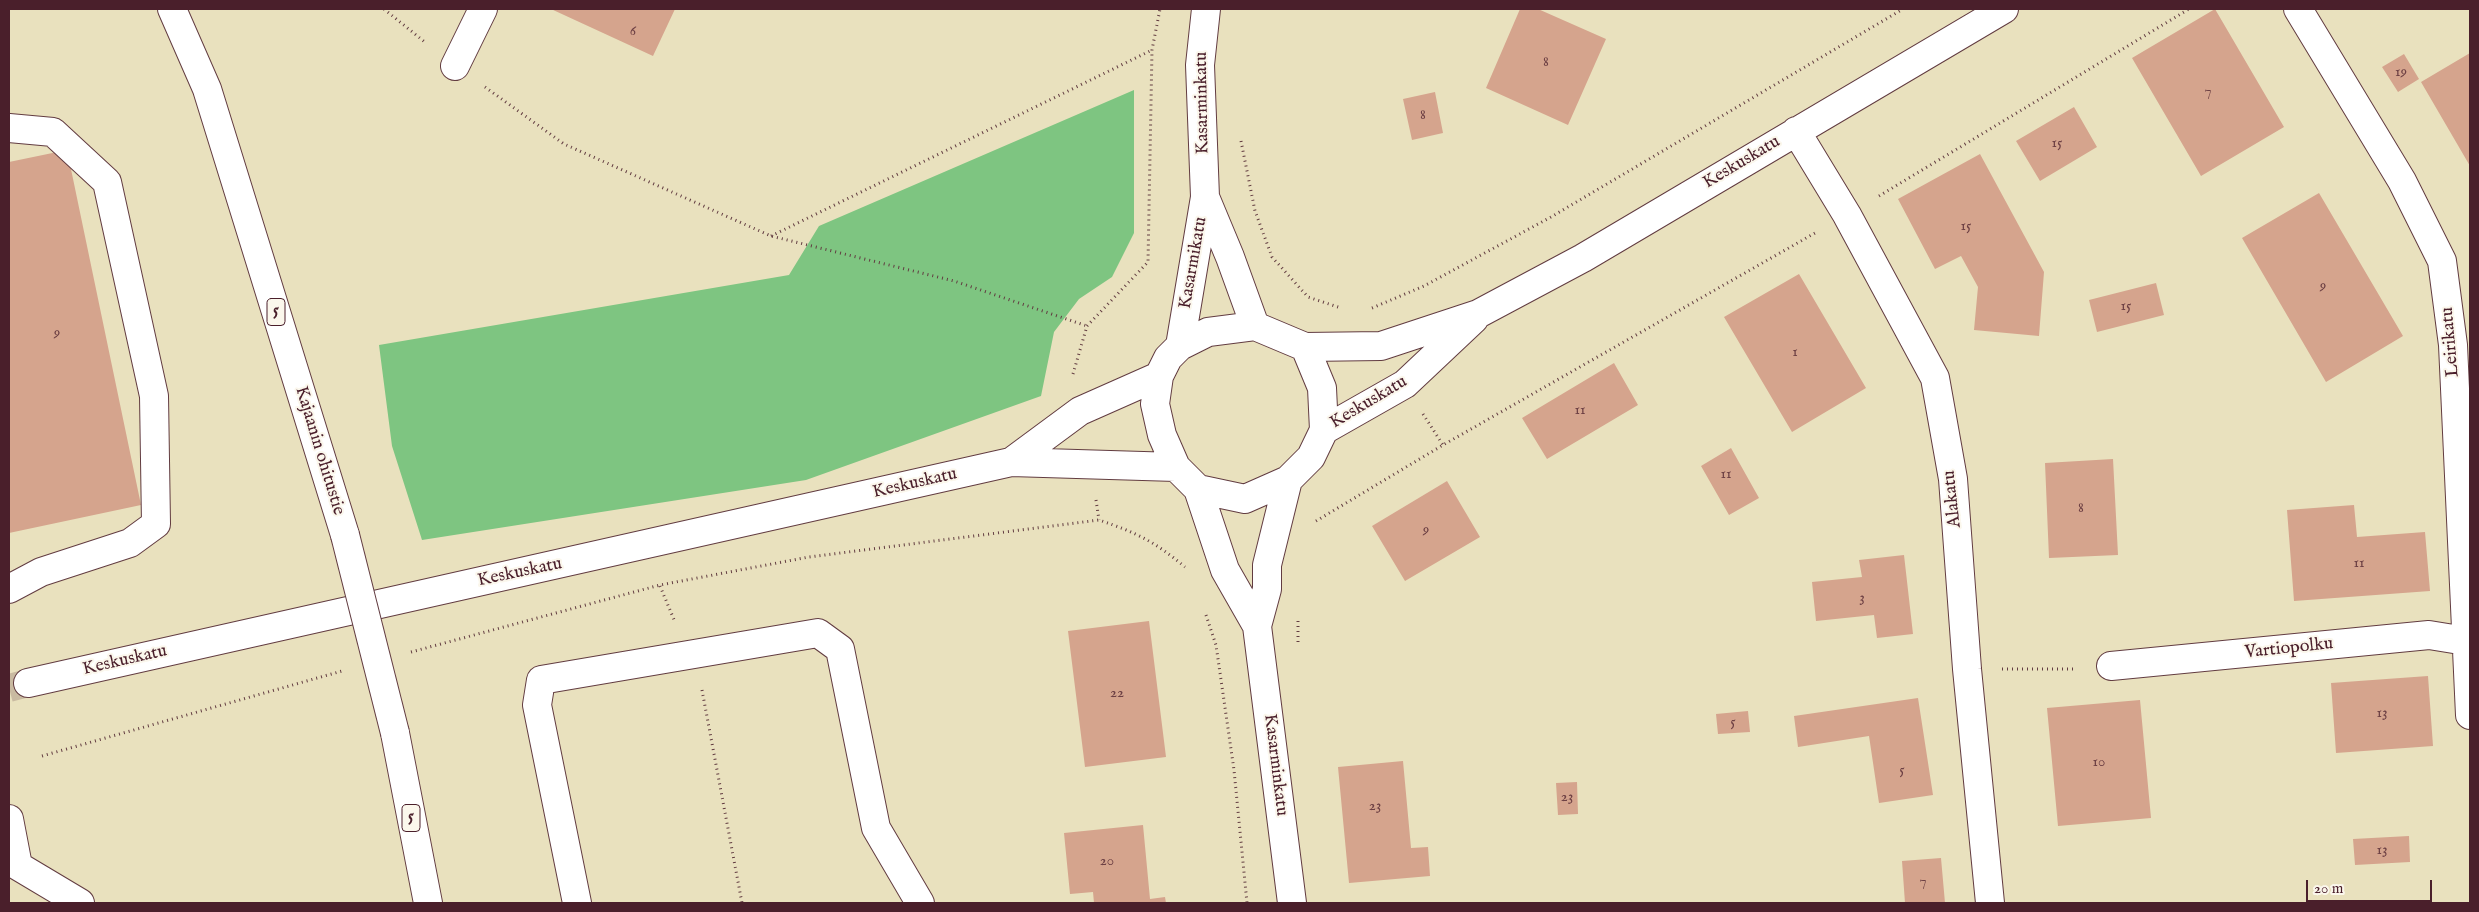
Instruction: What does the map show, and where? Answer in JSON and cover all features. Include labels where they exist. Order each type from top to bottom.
[{"type":"main road","name":"Kajaanin ohitustie","points":[[172,9],[207,90],[345,535],[395,733],[428,903]]},
{"type":"main road","points":[[455,66],[483,9]]},
{"type":"main road","name":"Kasarminkatu","points":[[1205,197],[1200,65],[1206,9]]},
{"type":"main road","name":"Keskuskatu","points":[[1305,347],[1381,346],[1478,314],[1583,258],[2004,9]]},
{"type":"main road","name":"Leirikatu","points":[[2298,9],[2402,181],[2442,261],[2453,345],[2470,715]]},
{"type":"main road","points":[[9,128],[53,132],[107,182],[154,396],[156,524],[130,543],[41,572],[9,589]]},
{"type":"main road","name":"Alakatu","points":[[1796,131],[1847,215],[1935,378],[1953,479],[1967,669],[1990,903]]},
{"type":"main road","name":"Kasarmikatu","points":[[1205,197],[1230,257],[1255,326]]},
{"type":"main road","name":"Kasarmikatu","points":[[1180,346],[1205,197]]},
{"type":"main road","name":"Keskuskatu","points":[[1324,430],[1405,384],[1478,314]]},
{"type":"main road","points":[[1255,326],[1305,347],[1322,388],[1324,430],[1311,458],[1288,480],[1245,499],[1198,489],[1176,467],[1162,435],[1155,404],[1160,376],[1168,358],[1180,346],[1208,332],[1255,326]]},
{"type":"main road","name":"Keskuskatu","points":[[1011,462],[1080,411],[1160,376]]},
{"type":"main road","name":"Keskuskatu","points":[[28,683],[1011,462],[1176,467]]},
{"type":"main road","name":"Kasarminkatu","points":[[1288,480],[1267,565],[1267,589],[1257,626],[1292,903]]},
{"type":"main road","name":"Kasarminkatu","points":[[1198,489],[1225,570],[1257,626]]},
{"type":"main road","points":[[577,903],[537,705],[541,680],[688,653],[818,633],[840,650],[876,828],[920,903]]},
{"type":"main road","name":"Vartiopolku","points":[[2111,666],[2429,635],[2466,641]]},
{"type":"main road","points":[[9,819],[18,866],[80,903]]},
{"type":"path","points":[[384,9],[455,66],[564,144],[772,236],[954,281],[1087,326],[1148,262],[1152,50],[1160,9]]},
{"type":"path","points":[[1365,311],[1424,286],[1551,217],[1903,9]]},
{"type":"path","points":[[1311,525],[1443,445],[1847,215],[2189,9]]},
{"type":"path","points":[[772,236],[1152,50]]},
{"type":"path","points":[[1240,134],[1255,210],[1272,257],[1308,297],[1349,311]]},
{"type":"path","points":[[660,586],[701,688],[742,903]]},
{"type":"path","points":[[1298,644],[1299,616]]},
{"type":"path","points":[[1967,669],[2062,670],[2111,666]]},
{"type":"green space","points":[[1134,90],[1134,233],[1112,277],[1079,299],[1054,332],[1041,396],[806,480],[422,540],[392,446],[379,345],[789,275],[819,226]]},
{"type":"building","points":[[551,9],[675,9],[653,56]]},
{"type":"building","points":[[1520,9],[1538,9],[1606,39],[1568,125],[1486,88]]},
{"type":"building","points":[[2215,9],[2284,127],[2201,176],[2132,58]]},
{"type":"building","points":[[2470,53],[2470,166],[2421,82]]},
{"type":"building","points":[[2404,54],[2419,79],[2398,92],[2382,67]]},
{"type":"building","points":[[1435,92],[1443,133],[1412,140],[1403,99]]},
{"type":"building","points":[[2074,107],[2097,147],[2040,181],[2016,141]]},
{"type":"building","points":[[67,150],[141,505],[9,533],[9,162]]},
{"type":"building","points":[[1980,154],[2044,272],[2039,336],[1974,330],[1978,287],[1961,256],[1935,269],[1898,199]]},
{"type":"building","points":[[2319,193],[2403,336],[2326,382],[2242,238]]},
{"type":"building","points":[[1799,274],[1866,388],[1792,432],[1724,317]]},
{"type":"building","points":[[2156,283],[2164,315],[2097,332],[2089,300]]},
{"type":"building","points":[[1614,363],[1638,405],[1547,459],[1522,418]]},
{"type":"building","points":[[1731,448],[1759,498],[1729,515],[1701,466]]},
{"type":"building","points":[[2113,459],[2118,555],[2049,558],[2045,463]]},
{"type":"building","points":[[1447,481],[1480,537],[1405,581],[1372,526]]},
{"type":"building","points":[[2354,505],[2357,537],[2425,532],[2430,591],[2294,601],[2287,510]]},
{"type":"building","points":[[1904,555],[1913,634],[1877,638],[1874,615],[1816,621],[1812,582],[1862,577],[1859,560]]},
{"type":"building","points":[[1149,621],[1166,757],[1085,767],[1068,631]]},
{"type":"building","points":[[2428,676],[2433,746],[2336,753],[2331,683]]},
{"type":"building","points":[[1918,698],[1933,795],[1879,803],[1869,736],[1798,747],[1794,716]]},
{"type":"building","points":[[2140,700],[2151,818],[2058,826],[2047,708]]},
{"type":"building","points":[[1748,711],[1750,732],[1718,734],[1716,714]]},
{"type":"building","points":[[1403,761],[1411,848],[1428,847],[1430,876],[1349,883],[1338,767]]},
{"type":"building","points":[[1577,782],[1578,814],[1558,815],[1556,783]]},
{"type":"building","points":[[1143,825],[1150,899],[1165,897],[1166,903],[1094,903],[1093,892],[1070,894],[1064,833]]},
{"type":"building","points":[[2409,836],[2410,862],[2355,865],[2353,839]]},
{"type":"building","points":[[1941,858],[1945,903],[1905,903],[1902,861]]},
{"type":"tunnel","points":[[9,688],[28,683]]}]
